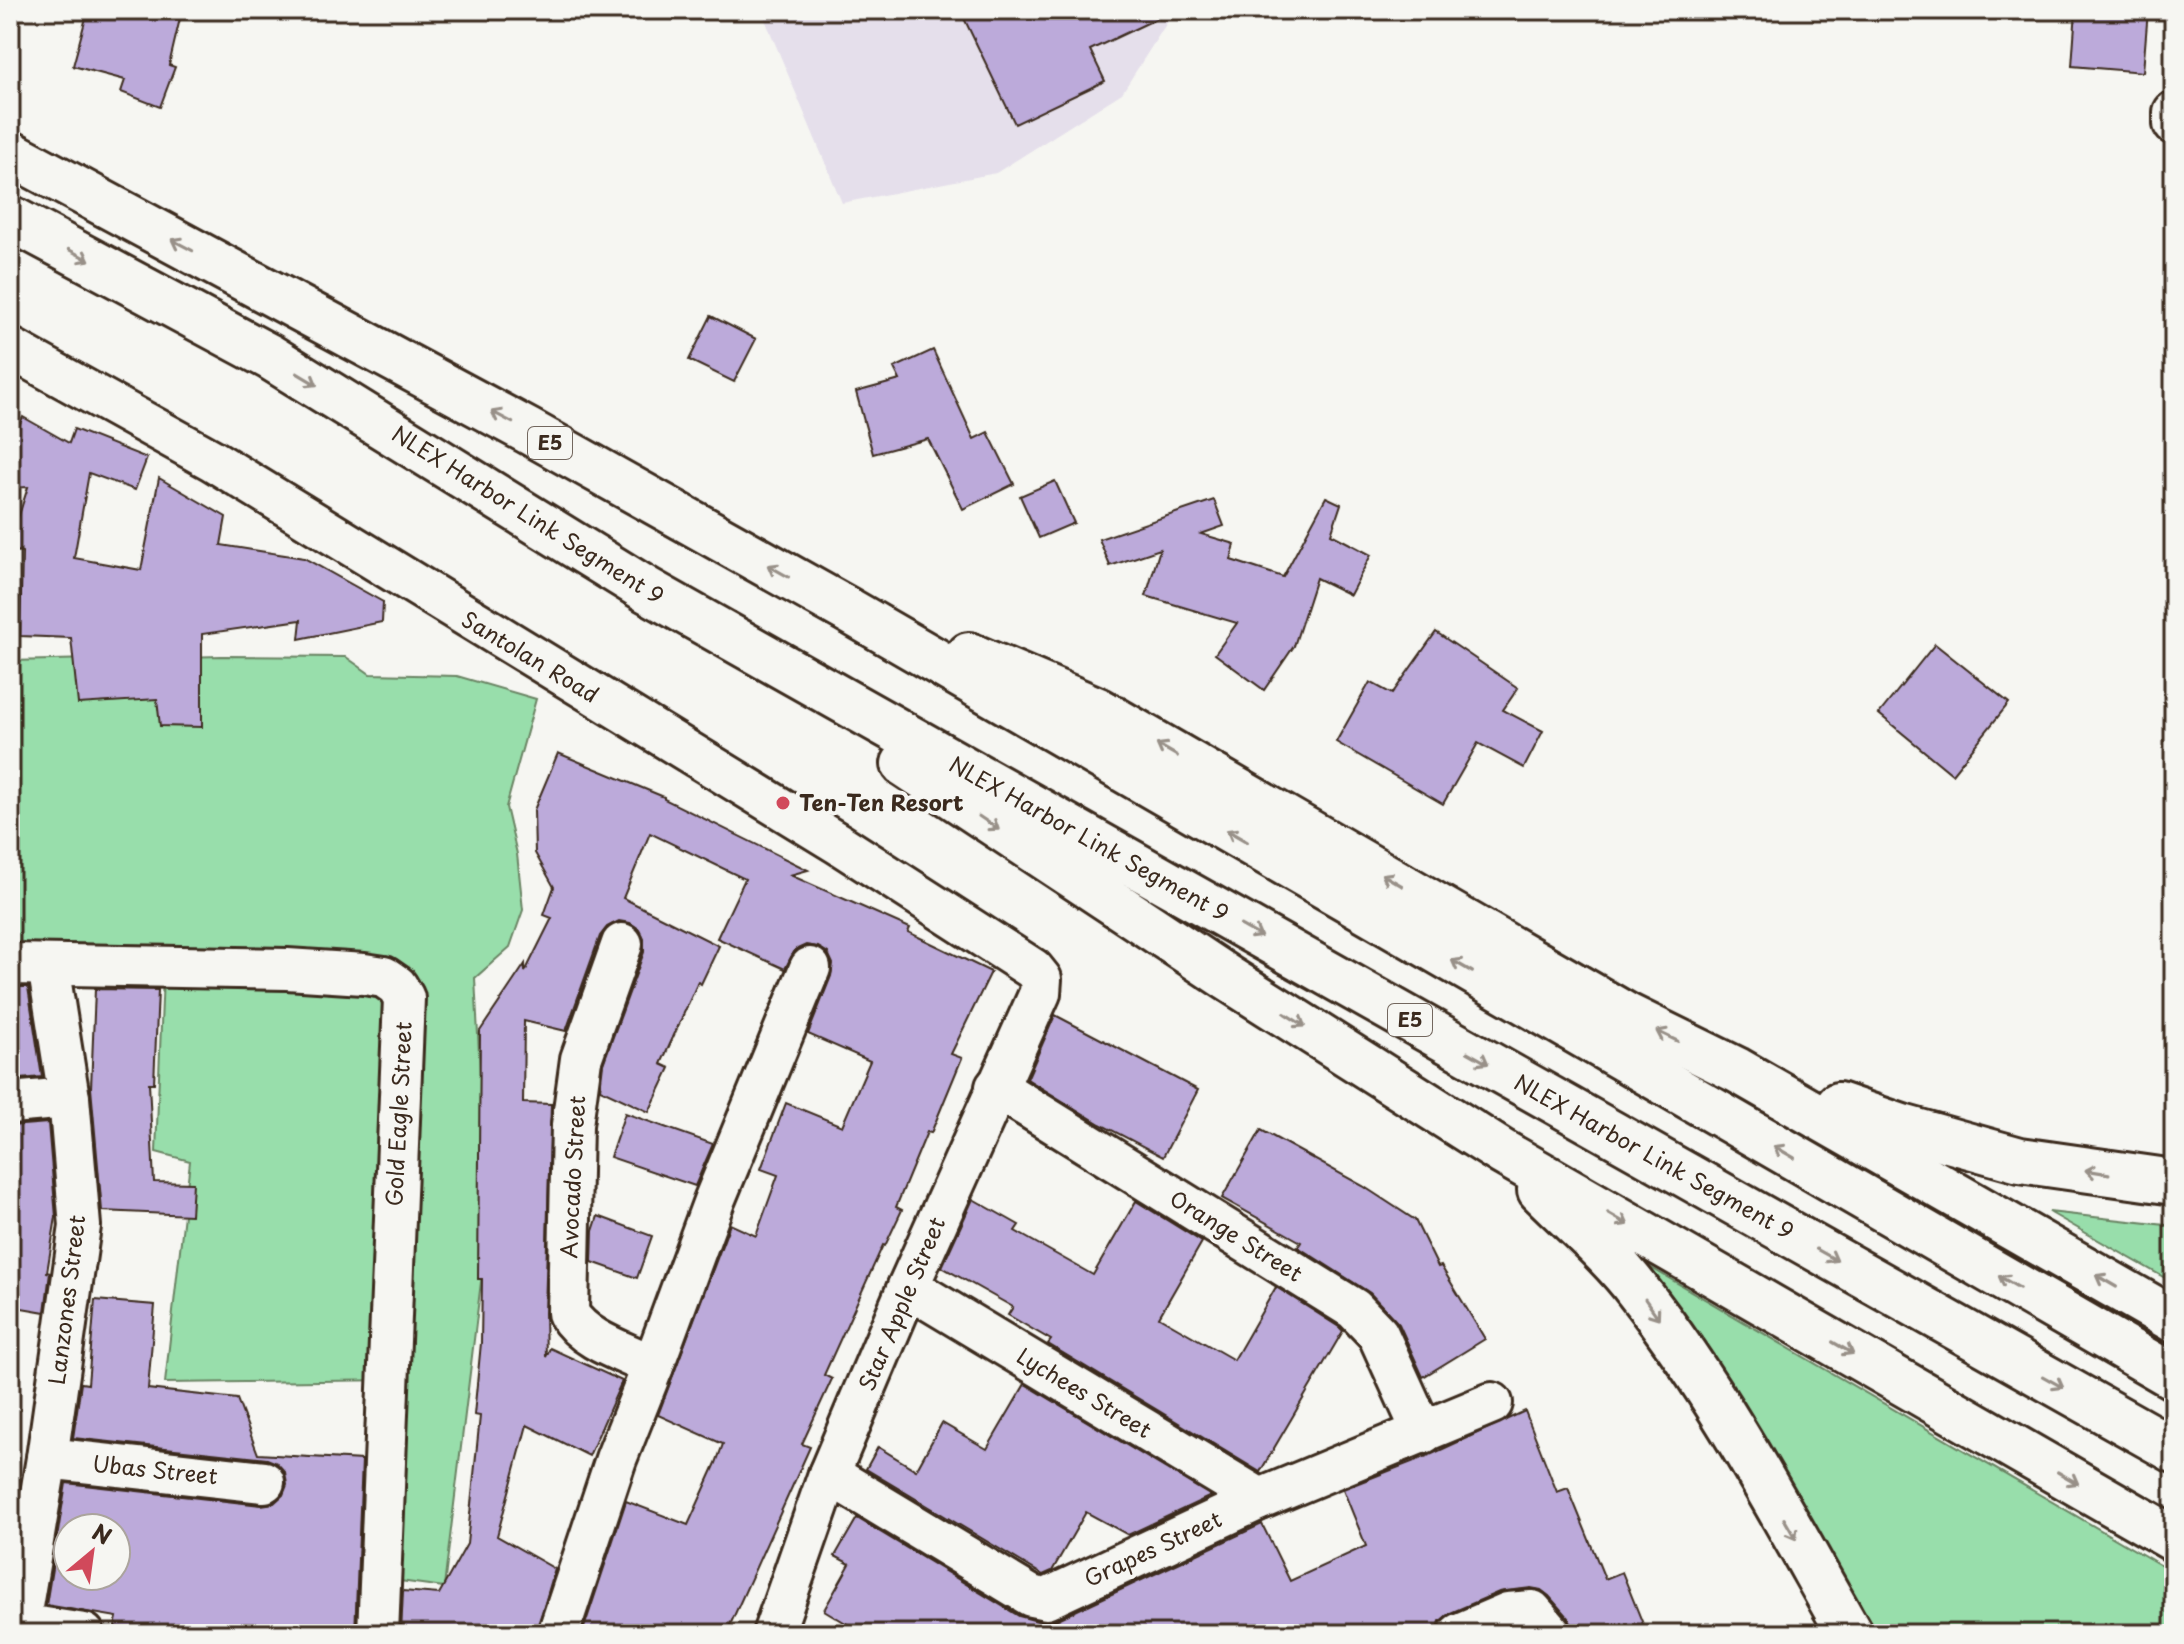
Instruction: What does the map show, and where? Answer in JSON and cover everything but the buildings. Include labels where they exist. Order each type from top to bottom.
[{"type":"highway","name":"E5","points":[[10,153],[528,431],[846,609],[2174,1377]]},
{"type":"highway","name":"NLEX Harbor Link Segment 9","points":[[10,218],[270,357],[647,590],[2174,1450]]},
{"type":"highway","points":[[647,590],[1029,849],[1502,1152],[2174,1539]]},
{"type":"highway","points":[[846,609],[1005,669],[1098,710],[1627,1016],[1737,1070],[2174,1320]]},
{"type":"highway","points":[[1737,1070],[1902,1127],[2020,1160],[2174,1182]]},
{"type":"highway","points":[[1502,1152],[1637,1288],[1697,1373],[1750,1459],[1850,1634]]},
{"type":"street","points":[[2174,112],[2174,124]]},
{"type":"street","name":"Santolan Road","points":[[10,348],[212,460],[839,844],[1033,969],[1041,979]]},
{"type":"street","name":"Avocado Street","points":[[622,944],[581,1059],[572,1125],[568,1313],[576,1327],[588,1335],[653,1366]]},
{"type":"street","name":"Lanzones Street","points":[[16,1629],[47,1458],[80,1226],[69,1098],[29,964]]},
{"type":"street","name":"Gold Eagle Street","points":[[29,964],[287,969],[364,974],[384,977],[397,986],[404,998],[378,1634]]},
{"type":"street","points":[[558,1634],[616,1459],[714,1201],[810,968]]},
{"type":"street","name":"Star Apple Street","points":[[773,1634],[829,1474],[908,1287],[1040,993],[1041,979]]},
{"type":"street","name":"Orange Street","points":[[996,1087],[1354,1309],[1378,1334],[1423,1433]]},
{"type":"street","points":[[10,1103],[69,1098]]},
{"type":"street","name":"Lychees Street","points":[[908,1287],[1260,1499]]},
{"type":"street","name":"Grapes Street","points":[[829,1474],[1031,1596],[1046,1599],[1260,1499],[1492,1403]]},
{"type":"street","name":"Ubas Street","points":[[47,1458],[264,1482]]},
{"type":"street","points":[[1459,1634],[1508,1613],[1542,1623]]},
{"type":"street","points":[[16,1629],[84,1634]]},
{"type":"shaded area","points":[[761,10],[1175,10],[1122,93],[996,173],[842,203]]},
{"type":"green space","points":[[222,656],[346,657],[370,674],[457,676],[536,699],[506,807],[517,854],[523,910],[510,947],[475,978],[488,1224],[444,1587],[363,1576],[396,1380],[165,1383],[190,1161],[156,1152],[164,950],[10,943],[10,661]]},
{"type":"green space","points":[[2049,1212],[2174,1226],[2174,1283]]},
{"type":"green space","points":[[1631,1256],[2174,1573],[2174,1634],[1870,1634]]},
{"type":"place","name":"Ten-Ten Resort","points":[[783,803]]}]
